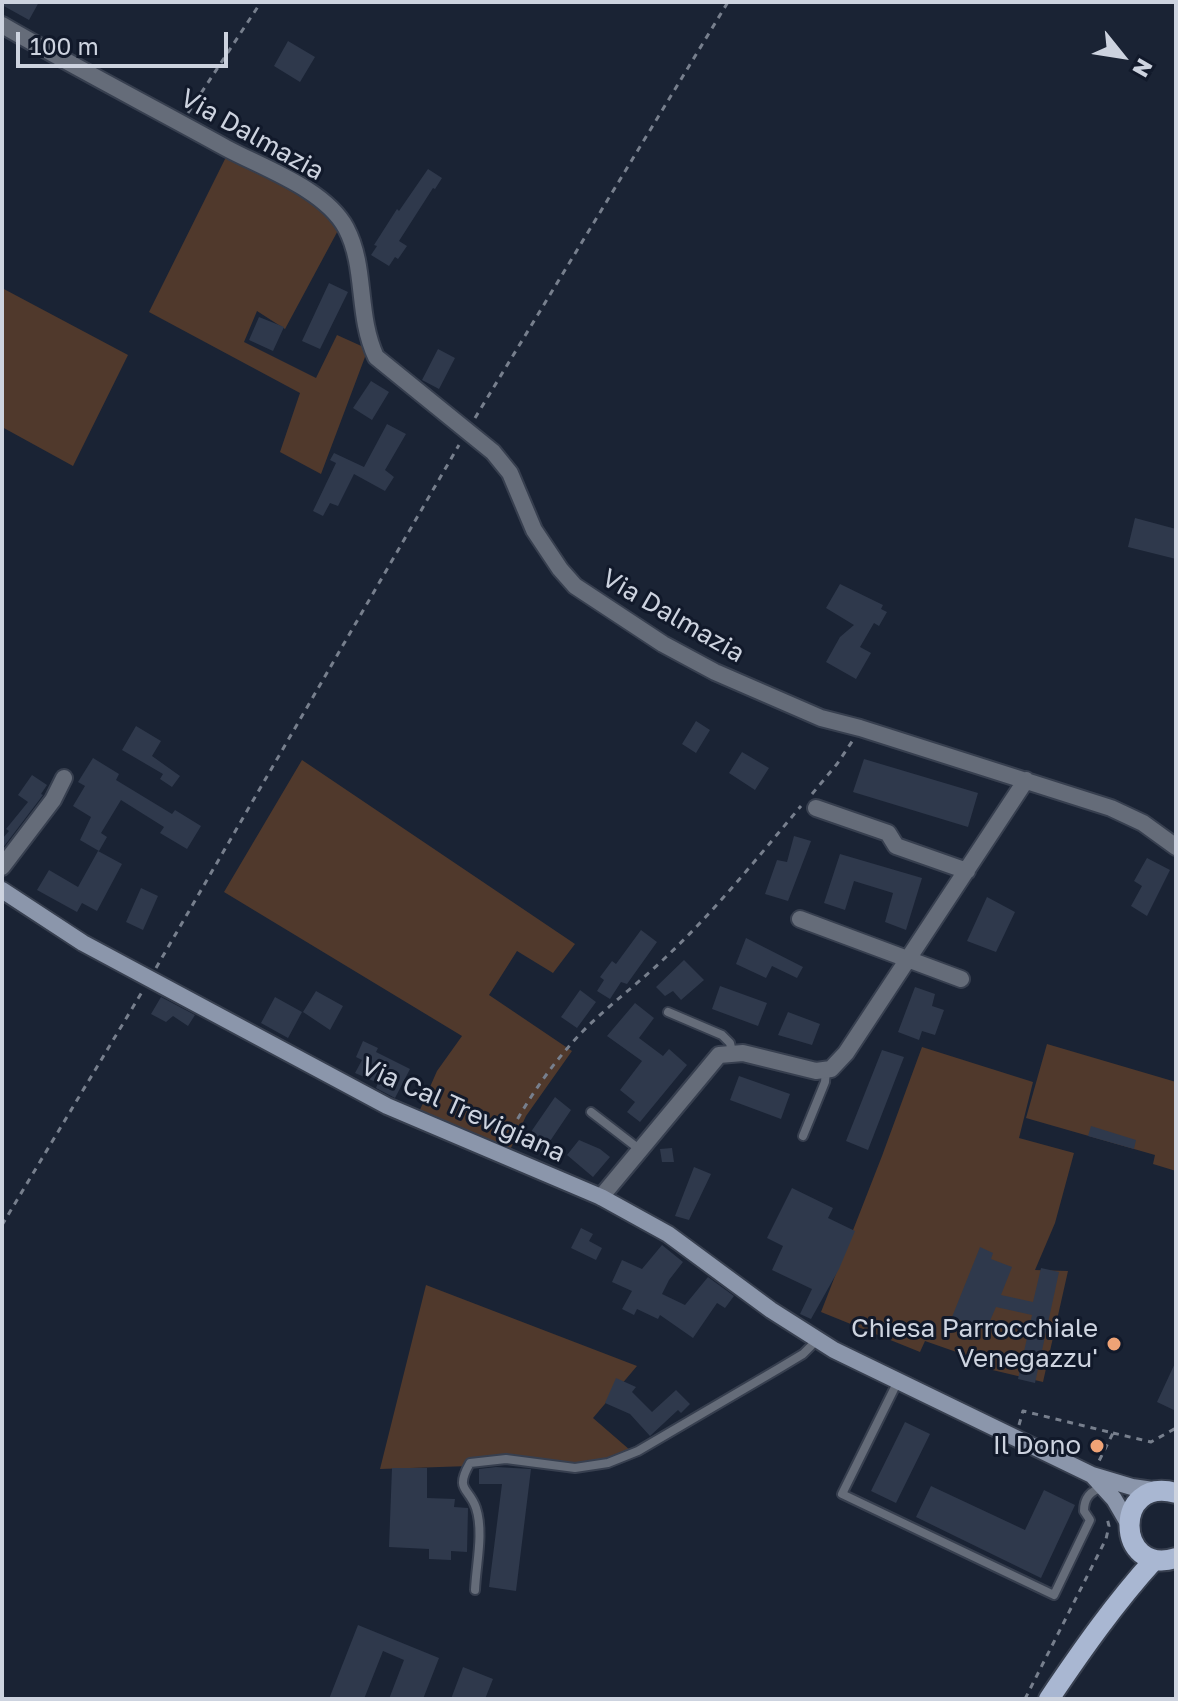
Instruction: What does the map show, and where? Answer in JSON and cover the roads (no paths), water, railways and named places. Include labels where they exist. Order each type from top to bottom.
[{"type":"main road","points":[[1049,1699],[1127,1589],[1163,1557],[1132,1541],[1128,1523],[1133,1508],[1141,1499],[1171,1491]]},
{"type":"street","name":"Via Dalmazia","points":[[2,25],[281,175],[331,210],[352,240],[363,319],[376,357],[493,452],[510,473],[534,530],[560,569],[585,594],[663,644],[715,672],[821,718],[1026,780],[1130,817],[1154,829],[1176,847]]},
{"type":"street","points":[[2,867],[53,800],[64,778]]},
{"type":"street","points":[[601,1197],[719,1055],[732,1052],[816,1071],[831,1069],[846,1053],[1026,780]]},
{"type":"street","points":[[816,808],[888,833],[896,846],[967,871]]},
{"type":"street","name":"Via Cal Trevigiana","points":[[2,890],[83,943],[387,1106],[601,1197],[660,1228],[817,1340],[898,1381],[1132,1487],[1171,1491]]},
{"type":"street","points":[[800,919],[961,979]]},
{"type":"street","name":"Via Cal Trevigiana","points":[[1094,1470],[1128,1523]]},
{"type":"lane","points":[[668,1012],[722,1035],[730,1043],[732,1052]]},
{"type":"lane","points":[[803,1136],[825,1082],[826,1069]]},
{"type":"lane","points":[[591,1112],[639,1149]]},
{"type":"lane","points":[[475,1590],[479,1520],[475,1504],[465,1493],[463,1476],[470,1463],[506,1459],[575,1468],[608,1463],[638,1451],[778,1369],[803,1354],[817,1340]]},
{"type":"lane","points":[[898,1381],[842,1494],[1054,1595],[1090,1520],[1084,1511],[1087,1497],[1093,1491],[1105,1488]]},
{"type":"place","name":"Chiesa Parrocchiale Venegazzu'","points":[[1114,1344]]},
{"type":"place","name":"Il Dono","points":[[1097,1446]]}]
